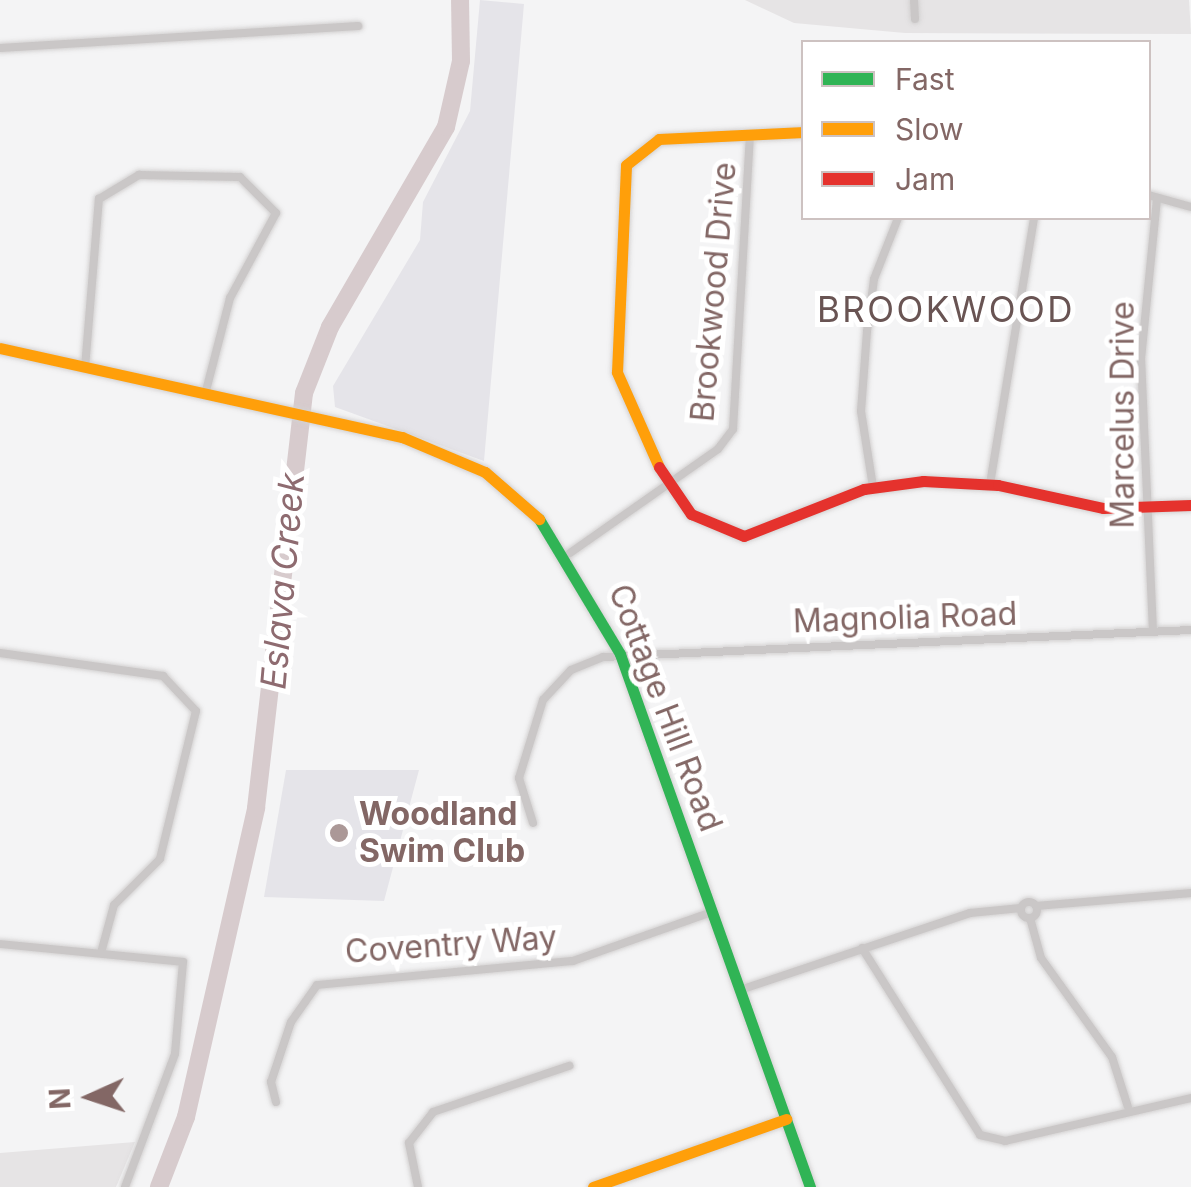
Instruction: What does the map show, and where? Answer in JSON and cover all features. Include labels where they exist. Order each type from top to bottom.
[{"type":"street","points":[[914,0],[915,19]]},
{"type":"street","points":[[0,48],[358,26]]},
{"type":"street","points":[[801,132],[638,147],[626,165],[617,372],[630,417],[667,484],[691,514],[731,536],[873,487],[990,484],[1103,508],[1191,504]]},
{"type":"street","name":"Brookwood Drive","points":[[570,553],[667,484],[733,428],[750,136]]},
{"type":"street","points":[[85,368],[90,244],[99,199],[139,175],[254,182],[276,213],[268,239],[230,298],[206,391]]},
{"type":"street","points":[[1153,197],[1191,206]]},
{"type":"street","name":"Marcelus Drive","points":[[1153,197],[1140,359],[1153,632]]},
{"type":"street","points":[[873,487],[860,411],[866,331],[874,279],[897,220]]},
{"type":"street","points":[[990,484],[1034,220]]},
{"type":"street","name":"Cottage Hill Road","points":[[0,348],[402,437],[484,472],[570,553],[620,654],[810,1187]]},
{"type":"street","name":"Magnolia Road","points":[[533,823],[519,778],[543,700],[571,670],[620,654],[1191,630]]},
{"type":"street","points":[[0,653],[163,676],[196,710],[160,859],[114,905],[101,954]]},
{"type":"street","points":[[740,990],[970,913],[1191,893]]},
{"type":"street","points":[[1030,918],[1036,906]]},
{"type":"street","points":[[1021,908],[1030,918],[1041,958],[1112,1057],[1128,1107]]},
{"type":"street","name":"Coventry Way","points":[[276,1102],[271,1082],[291,1022],[317,985],[573,962],[712,912]]},
{"type":"street","points":[[0,944],[183,962],[175,1054],[125,1187]]},
{"type":"street","points":[[862,948],[966,1123],[1006,1141],[1128,1107],[1191,1098]]},
{"type":"street","points":[[418,1187],[409,1143],[433,1112],[570,1066]]},
{"type":"street","points":[[592,1187],[786,1119]]},
{"type":"shaded area","points":[[480,0],[524,4],[484,461],[335,407],[333,386],[420,240],[423,202],[470,111]]},
{"type":"shaded area","points":[[745,0],[1189,0],[1191,34],[905,33],[794,23]]},
{"type":"shaded area","name":"Woodland Swim Club","points":[[286,770],[419,770],[384,901],[264,897]]},
{"type":"shaded area","points":[[135,1142],[116,1187],[0,1187],[0,1153]]},
{"type":"waterway","name":"Eslava Creek","points":[[159,1187],[186,1117],[256,808],[304,393],[330,327],[446,127],[461,61],[460,0]]},
{"type":"traffic: fast","points":[[539,519],[620,654],[810,1187]]},
{"type":"traffic: slow","points":[[659,467],[617,372],[626,165],[659,139],[801,132]]},
{"type":"traffic: slow","points":[[0,348],[402,437],[485,472],[539,519]]},
{"type":"traffic: slow","points":[[593,1187],[786,1119]]},
{"type":"traffic: jam","points":[[659,467],[691,514],[744,536],[864,489],[923,481],[998,485],[1103,508],[1191,505]]},
{"type":"place","name":"Woodland Swim Club","points":[[339,833]]},
{"type":"district","name":"BROOKWOOD","points":[[946,309]]}]
